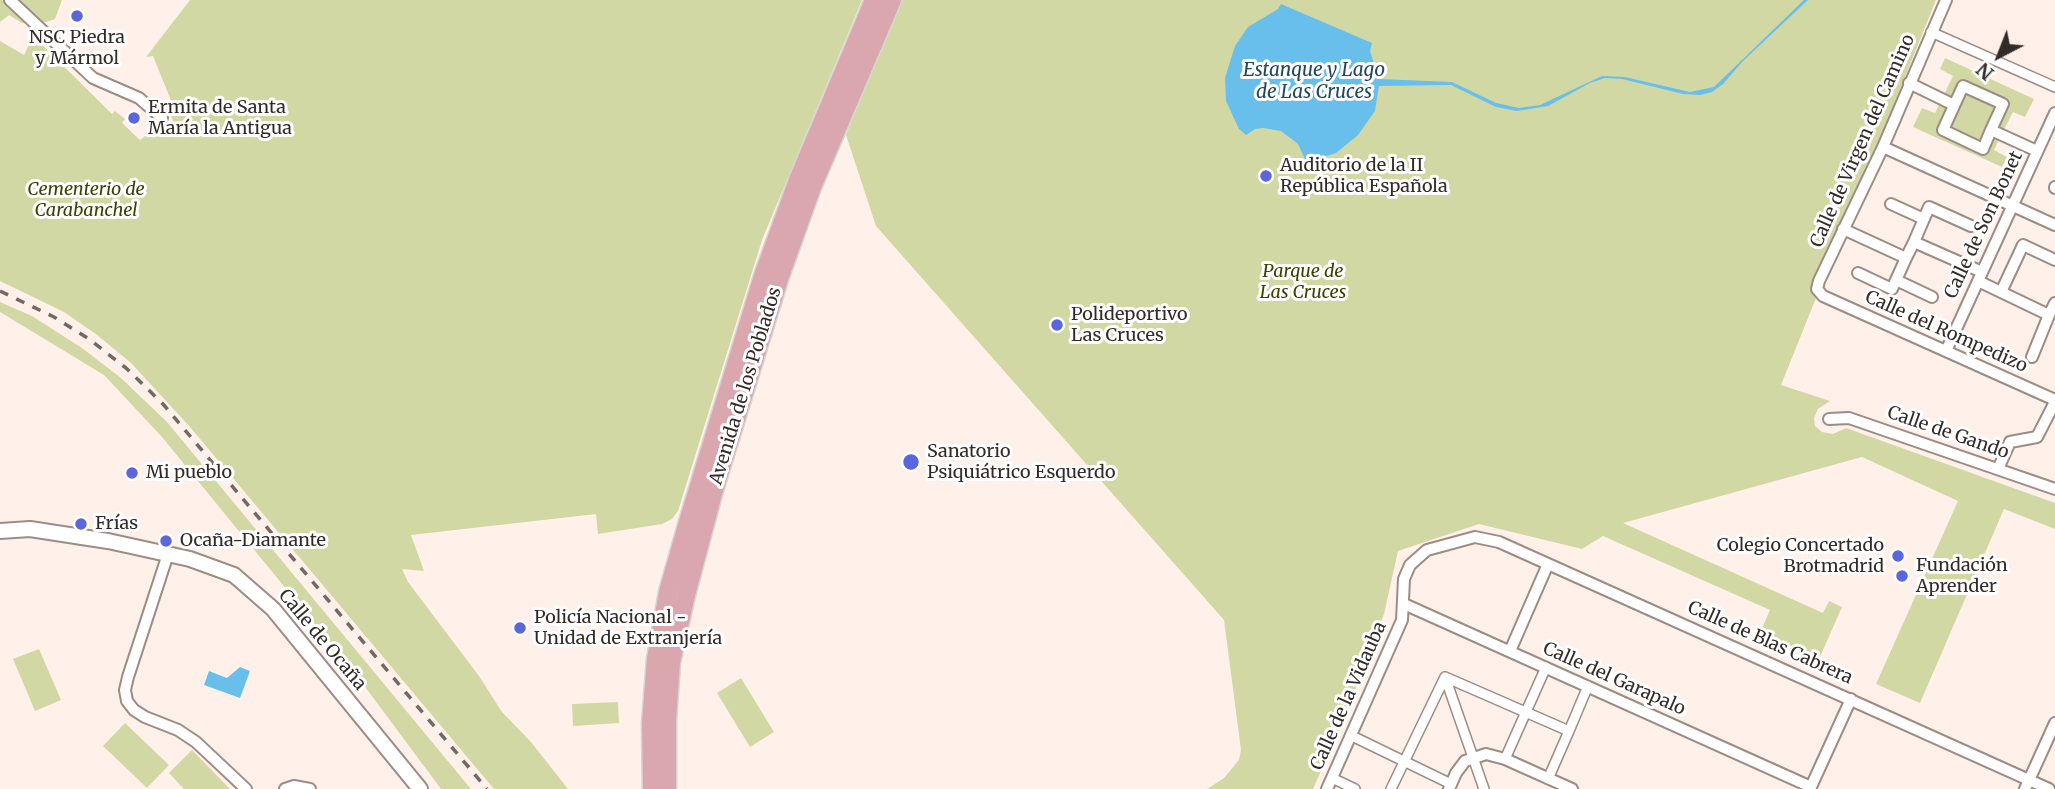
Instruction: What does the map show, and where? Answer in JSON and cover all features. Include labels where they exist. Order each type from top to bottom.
[{"type":"main road","name":"Avenida de los Poblados","points":[[652,789],[651,723],[656,659],[668,592],[684,533],[764,273],[798,180],[874,0]]},
{"type":"main road","name":"Avenida de los Poblados","points":[[667,789],[667,721],[671,662],[714,490],[779,279],[811,187],[892,0]]},
{"type":"street","points":[[10,0],[93,78],[139,98],[162,118]]},
{"type":"street","name":"Calle de Virgen del Camino","points":[[1823,296],[1817,286],[1883,147],[1946,0]]},
{"type":"street","points":[[1931,32],[2055,87]]},
{"type":"street","points":[[1909,83],[1954,104]]},
{"type":"street","points":[[1963,86],[2003,104],[1991,130],[1983,149],[1943,130],[1963,86]]},
{"type":"street","name":"Calle de Son Bonet","points":[[1946,351],[2055,113]]},
{"type":"street","points":[[1991,130],[2037,151]]},
{"type":"street","points":[[1883,147],[2055,225]]},
{"type":"street","points":[[1891,204],[1924,219]]},
{"type":"street","points":[[1858,273],[1892,289],[1929,208],[1971,226]]},
{"type":"street","points":[[1843,229],[1906,258]]},
{"type":"street","points":[[1914,242],[1980,277],[2001,292],[2049,315]]},
{"type":"street","points":[[2001,292],[2023,245],[2055,260]]},
{"type":"street","points":[[1896,281],[1932,297]]},
{"type":"street","name":"Calle del Rompedizo","points":[[1823,296],[2055,401]]},
{"type":"street","points":[[2032,356],[2055,303]]},
{"type":"street","points":[[1998,469],[2010,442],[2038,437],[2055,401]]},
{"type":"street","name":"Calle de Gando","points":[[1829,419],[1849,418],[2055,489]]},
{"type":"street","name":"Calle de Ocaña","points":[[0,531],[30,529],[108,541],[213,566],[234,575],[273,609],[420,789]]},
{"type":"street","name":"Calle de Blas Cabrera","points":[[1475,537],[1499,542],[1851,699],[2026,785],[2049,789]]},
{"type":"street","name":"Calle de la Vidauba","points":[[1330,784],[1402,620],[1404,579],[1414,559],[1435,546],[1475,537]]},
{"type":"street","points":[[168,554],[128,677],[125,690],[127,701],[145,717],[178,730],[196,742],[246,789]]},
{"type":"street","points":[[1510,651],[1548,564]]},
{"type":"street","name":"Calle del Garapalo","points":[[1404,604],[1810,788]]},
{"type":"street","points":[[1504,759],[1546,667]]},
{"type":"street","points":[[1445,677],[1569,731]]},
{"type":"street","points":[[1445,677],[1484,789]]},
{"type":"street","points":[[1391,789],[1445,677]]},
{"type":"street","points":[[1548,779],[1588,686]]},
{"type":"street","points":[[1810,788],[1851,699]]},
{"type":"street","points":[[2026,785],[2055,723]]},
{"type":"street","points":[[1352,736],[1450,786],[1460,767],[1472,757],[1486,754],[1504,759],[1571,789]]},
{"type":"street","points":[[1330,784],[1355,789]]},
{"type":"street","points":[[285,789],[294,786],[310,789]]},
{"type":"green space","points":[[0,0],[62,0],[55,19],[37,25],[22,23],[9,15],[0,22]]},
{"type":"green space","name":"Cementerio de Carabanchel","points":[[190,0],[862,0],[762,240],[678,511],[672,519],[662,524],[598,534],[596,514],[411,535],[424,571],[402,569],[408,582],[479,676],[502,712],[531,742],[568,789],[494,789],[190,427],[131,363],[64,312],[0,281],[0,41],[24,55],[33,36],[112,114],[115,111],[125,119],[122,123],[140,140],[148,134],[153,138],[174,124],[170,113],[172,103],[153,56],[146,57]]},
{"type":"green space","name":"Parque de Las Cruces","points":[[899,0],[1936,0],[1781,385],[1830,401],[1818,409],[1814,418],[1815,426],[1822,432],[1833,434],[1846,428],[2055,503],[2055,529],[2004,509],[1920,703],[1876,684],[1958,501],[1862,457],[1623,523],[1823,613],[1829,601],[1842,607],[1819,659],[1760,633],[1770,610],[1603,536],[1582,549],[1479,524],[1398,551],[1384,614],[1342,724],[1313,789],[1207,789],[1224,778],[1239,760],[1241,750],[1224,620],[876,226],[846,135]]},
{"type":"green space","points":[[1945,58],[2034,99],[2025,117],[2013,112],[1994,150],[2007,157],[2002,167],[1913,127],[1922,108],[1935,113],[1953,76],[1940,69]]},
{"type":"green space","points":[[0,302],[32,316],[82,348],[121,378],[167,422],[471,789],[441,789],[354,672],[162,437],[104,375],[0,312]]},
{"type":"green space","points":[[39,649],[61,700],[35,711],[13,659]]},
{"type":"green space","points":[[741,678],[774,732],[750,747],[717,693]]},
{"type":"green space","points":[[618,702],[619,723],[573,726],[572,704]]},
{"type":"green space","points":[[125,723],[169,765],[147,788],[103,746]]},
{"type":"green space","points":[[192,750],[230,789],[184,789],[169,773]]},
{"type":"water","name":"Estanque y Lago de Las Cruces","points":[[1804,0],[1808,0],[1743,61],[1723,84],[1712,92],[1700,95],[1605,78],[1590,83],[1548,106],[1517,111],[1496,107],[1451,85],[1379,86],[1375,111],[1358,135],[1336,153],[1314,160],[1305,159],[1298,144],[1281,131],[1263,128],[1255,129],[1246,135],[1239,129],[1226,101],[1225,78],[1235,46],[1248,27],[1278,9],[1281,4],[1372,43],[1370,51],[1379,79],[1452,82],[1496,103],[1519,108],[1540,105],[1602,76],[1625,77],[1690,92],[1714,87]]},
{"type":"water","points":[[240,667],[250,671],[240,698],[204,685],[209,671],[227,678]]},
{"type":"railway","points":[[0,291],[54,317],[89,339],[126,368],[163,404],[487,789]]},
{"type":"place","name":"NSC Piedra y Mármol","points":[[77,16]]},
{"type":"place","name":"Ermita de Santa María la Antigua","points":[[134,118]]},
{"type":"place","name":"Auditorio de la II República Española","points":[[1266,176]]},
{"type":"place","name":"Polideportivo Las Cruces","points":[[1057,325]]},
{"type":"place","name":"Sanatorio Psiquiátrico Esquerdo","points":[[911,462]]},
{"type":"place","name":"Mi pueblo","points":[[132,473]]},
{"type":"place","name":"Frías","points":[[81,524]]},
{"type":"place","name":"Ocaña-Diamante","points":[[166,541]]},
{"type":"place","name":"Colegio Concertado Brotmadrid","points":[[1898,556]]},
{"type":"place","name":"Fundación Aprender","points":[[1902,576]]},
{"type":"place","name":"Policía Nacional - Unidad de Extranjería","points":[[520,628]]}]
